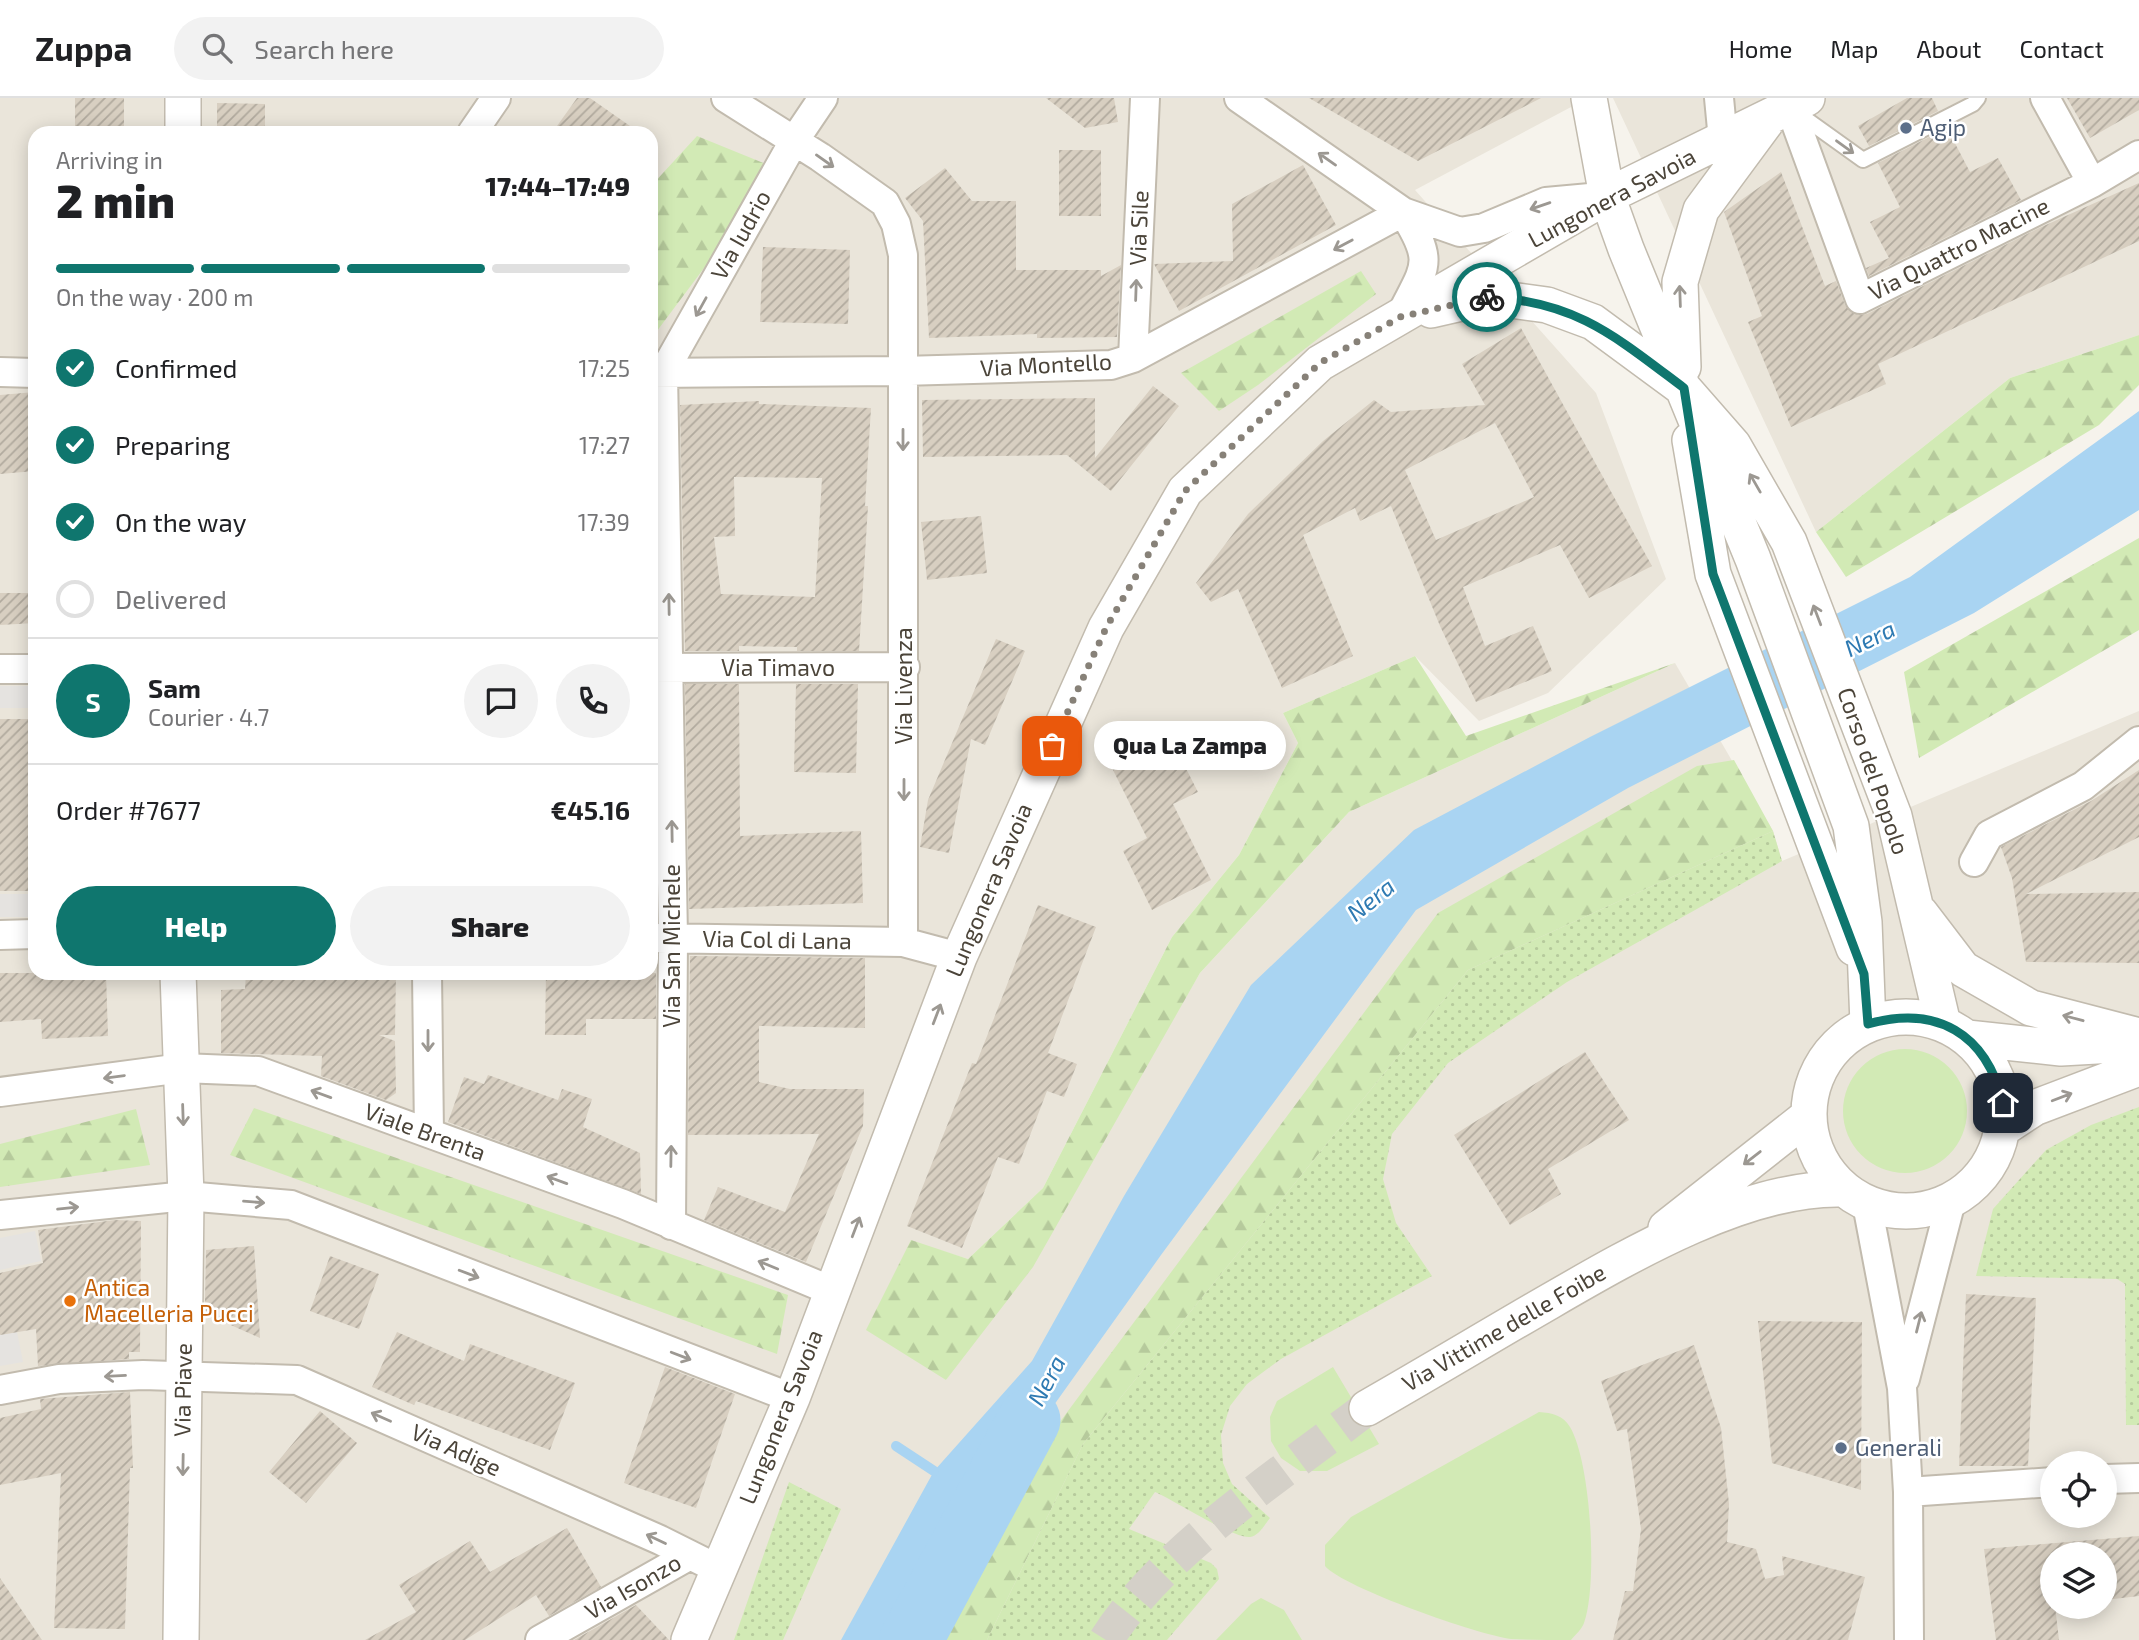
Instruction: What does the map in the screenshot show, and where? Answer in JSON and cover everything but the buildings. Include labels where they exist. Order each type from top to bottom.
[{"type":"street","points":[[183,98],[183,126]]},
{"type":"street","points":[[477,126],[496,98]]},
{"type":"street","name":"Via Livenza","points":[[726,98],[885,204],[896,224],[903,255],[903,942]]},
{"type":"street","name":"Via Iudrio","points":[[658,371],[794,141],[823,98]]},
{"type":"street","name":"Via Sile","points":[[1133,358],[1145,98]]},
{"type":"street","points":[[1239,98],[1403,212],[1460,232],[1484,228],[1546,202],[1607,196]]},
{"type":"street","name":"Corso del Popolo","points":[[1589,98],[1607,196],[1642,291],[1753,559],[1851,826],[1864,922],[1868,1024]]},
{"type":"street","points":[[1719,98],[1723,140]]},
{"type":"street","points":[[2045,98],[2092,183]]},
{"type":"street","points":[[1684,388],[1680,282],[1701,211],[1788,108]]},
{"type":"street","name":"Lungonera Savoia","points":[[689,1640],[704,1562],[792,1398],[959,957],[1106,628],[1185,491],[1320,363],[1607,196],[1788,108]]},
{"type":"street","name":"Via Quattro Macine","points":[[1788,108],[1860,299],[2092,183],[2139,155]]},
{"type":"street","points":[[1400,317],[1426,264],[1423,243],[1403,212]]},
{"type":"street","name":"Via Montello","points":[[658,373],[902,371],[1111,365],[1133,358],[1403,212]]},
{"type":"street","points":[[1400,317],[1488,296],[1547,305],[1593,322],[1684,388]]},
{"type":"street","points":[[0,372],[28,373]]},
{"type":"street","name":"Corso del Popolo","points":[[1684,388],[1733,445],[1789,542],[1894,817],[1927,961],[1955,1031]]},
{"type":"street","name":"Corso del Popolo","points":[[1684,388],[1713,574],[1864,974]]},
{"type":"street","name":"Via San Michele","points":[[658,447],[662,938],[671,1225]]},
{"type":"street","name":"Via Timavo","points":[[661,668],[905,667]]},
{"type":"street","points":[[0,669],[28,669]]},
{"type":"street","points":[[1974,862],[1989,835],[2083,786],[2139,741]]},
{"type":"street","points":[[1851,826],[1927,961]]},
{"type":"street","points":[[1916,908],[1963,969],[2031,1008],[2139,1036]]},
{"type":"street","points":[[0,935],[28,934]]},
{"type":"street","name":"Via Col di Lana","points":[[662,938],[903,942]]},
{"type":"street","points":[[903,942],[959,957]]},
{"type":"street","name":"Via Piave","points":[[178,980],[186,1196],[181,1640]]},
{"type":"street","points":[[427,980],[429,1133]]},
{"type":"street","points":[[1955,1031],[1984,1056],[1997,1078],[2003,1103],[2002,1129],[1993,1158],[1975,1183],[1951,1201],[1923,1210],[1895,1211],[1855,1197],[1824,1169],[1812,1144],[1807,1117],[1814,1079],[1835,1046],[1868,1024],[1905,1017],[1955,1031],[2061,1048],[2139,1044]]},
{"type":"street","name":"Viale Brenta","points":[[0,1092],[181,1068],[258,1071],[623,1203],[832,1291]]},
{"type":"street","points":[[2002,1129],[2034,1108],[2139,1068]]},
{"type":"street","name":"Via Vittime delle Foibe","points":[[1367,1408],[1641,1248],[1807,1117]]},
{"type":"street","name":"Via Vittime delle Foibe","points":[[1641,1248],[1768,1199],[1825,1189],[1855,1197]]},
{"type":"street","points":[[0,1214],[186,1196],[290,1205],[792,1398]]},
{"type":"street","points":[[1855,1197],[1902,1388],[1908,1492],[1909,1640]]},
{"type":"street","points":[[1902,1388],[1951,1201]]},
{"type":"street","name":"Via Adige","points":[[0,1390],[59,1379],[183,1375],[297,1380],[704,1562]]},
{"type":"street","points":[[2117,1479],[2139,1478]]},
{"type":"street","points":[[1908,1492],[2040,1483]]},
{"type":"street","name":"Via Isonzo","points":[[540,1640],[704,1562]]},
{"type":"lane","points":[[1788,108],[1863,160],[1973,104],[1978,98]]},
{"type":"shaded area","points":[[0,98],[1588,98],[1415,190],[1596,393],[1666,579],[1548,693],[1479,721],[1415,656],[1283,713],[1298,743],[1239,855],[1172,937],[1043,1188],[968,1259],[910,1241],[946,1380],[1125,1101],[1200,973],[1349,812],[1675,663],[1773,831],[1782,861],[2139,711],[2139,1640],[0,1640]]},
{"type":"shaded area","points":[[1613,98],[2139,98],[2139,335],[2010,378],[1816,532]]},
{"type":"shaded area","points":[[0,686],[28,686],[28,708],[0,708]]},
{"type":"shaded area","points":[[0,894],[28,894],[28,917],[0,917]]},
{"type":"shaded area","points":[[35,1231],[41,1261],[0,1270],[0,1238]]},
{"type":"shaded area","points":[[17,1332],[23,1362],[0,1366],[0,1335]]},
{"type":"green space","points":[[697,136],[778,169],[658,330],[658,178]]},
{"type":"green space","points":[[1361,271],[1376,294],[1258,385],[1219,411],[1181,373]]},
{"type":"green space","points":[[2139,335],[2139,385],[2099,425],[1846,577],[1816,532],[2010,378]]},
{"type":"green space","points":[[2139,538],[2139,630],[1919,758],[1904,672]]},
{"type":"green space","points":[[1415,656],[1466,736],[1675,663],[1349,812],[1200,973],[1033,1267],[946,1380],[866,1330],[911,1240],[968,1259],[1043,1188],[1172,937],[1239,855],[1298,743],[1283,713]]},
{"type":"green space","points":[[1734,760],[1773,831],[1468,970],[1083,1444],[987,1640],[923,1640],[955,1563],[1438,913],[1697,766]]},
{"type":"green space","points":[[1773,831],[1782,861],[1567,982],[1448,1063],[1392,1134],[1383,1179],[1396,1223],[1432,1276],[1281,1359],[1247,1384],[1230,1406],[1221,1435],[1223,1463],[1232,1484],[1270,1518],[1256,1534],[1250,1537],[1231,1532],[1155,1492],[1129,1529],[1211,1563],[1217,1569],[1219,1579],[1167,1640],[987,1640],[1083,1444],[1468,970]]},
{"type":"green space","points":[[1905,1049],[1929,1054],[1949,1067],[1962,1087],[1967,1111],[1962,1135],[1949,1155],[1929,1168],[1905,1173],[1881,1168],[1861,1155],[1848,1135],[1843,1111],[1848,1087],[1861,1067],[1881,1054]]},
{"type":"green space","points":[[2139,1107],[2139,1425],[2126,1425],[2125,1284],[2117,1279],[1976,1276],[1993,1209],[2046,1150],[2091,1125]]},
{"type":"green space","points":[[254,1108],[788,1295],[777,1354],[230,1155]]},
{"type":"green space","points":[[136,1109],[150,1165],[0,1187],[0,1144]]},
{"type":"green space","points":[[1333,1367],[1379,1444],[1327,1471],[1300,1471],[1281,1458],[1271,1441],[1270,1417],[1277,1401]]},
{"type":"green space","points":[[1539,1412],[1557,1415],[1570,1427],[1583,1467],[1587,1494],[1591,1581],[1583,1625],[1571,1640],[1511,1639],[1471,1629],[1384,1598],[1337,1575],[1325,1566],[1325,1545],[1351,1517]]},
{"type":"green space","points":[[789,1482],[841,1509],[783,1640],[734,1640]]},
{"type":"green space","points":[[1261,1598],[1284,1610],[1302,1640],[1216,1640],[1251,1604]]},
{"type":"water","points":[[2139,411],[2139,510],[1974,613],[1628,788],[1416,910],[1161,1255],[939,1566],[910,1640],[841,1640],[934,1471],[1032,1361],[1124,1196],[1251,985],[1414,830],[1590,737],[1910,577]]},
{"type":"waterway","name":"Nera","points":[[911,1640],[1029,1420]]},
{"type":"waterway","points":[[896,1446],[934,1471]]},
{"type":"tunnel","points":[[1106,1640],[1130,1607],[1191,1544],[1367,1408]]},
{"type":"way so far","points":[[1052,746],[1106,628],[1185,491],[1320,363],[1400,317],[1487,297]]},
{"type":"place","name":"Agip","points":[[1906,128]]},
{"type":"place","name":"Qua La Zampa","points":[[1052,746]]},
{"type":"place","name":"Antica Macelleria Pucci","points":[[70,1301]]},
{"type":"place","name":"Generali","points":[[1841,1448]]},
{"type":"route","points":[[1487,297],[1547,305],[1593,322],[1684,388],[1713,574],[1864,974],[1865,1014],[1868,1024],[1892,1017],[1918,1017],[1943,1024],[1967,1038],[1984,1056],[1997,1078],[2003,1103]]}]
